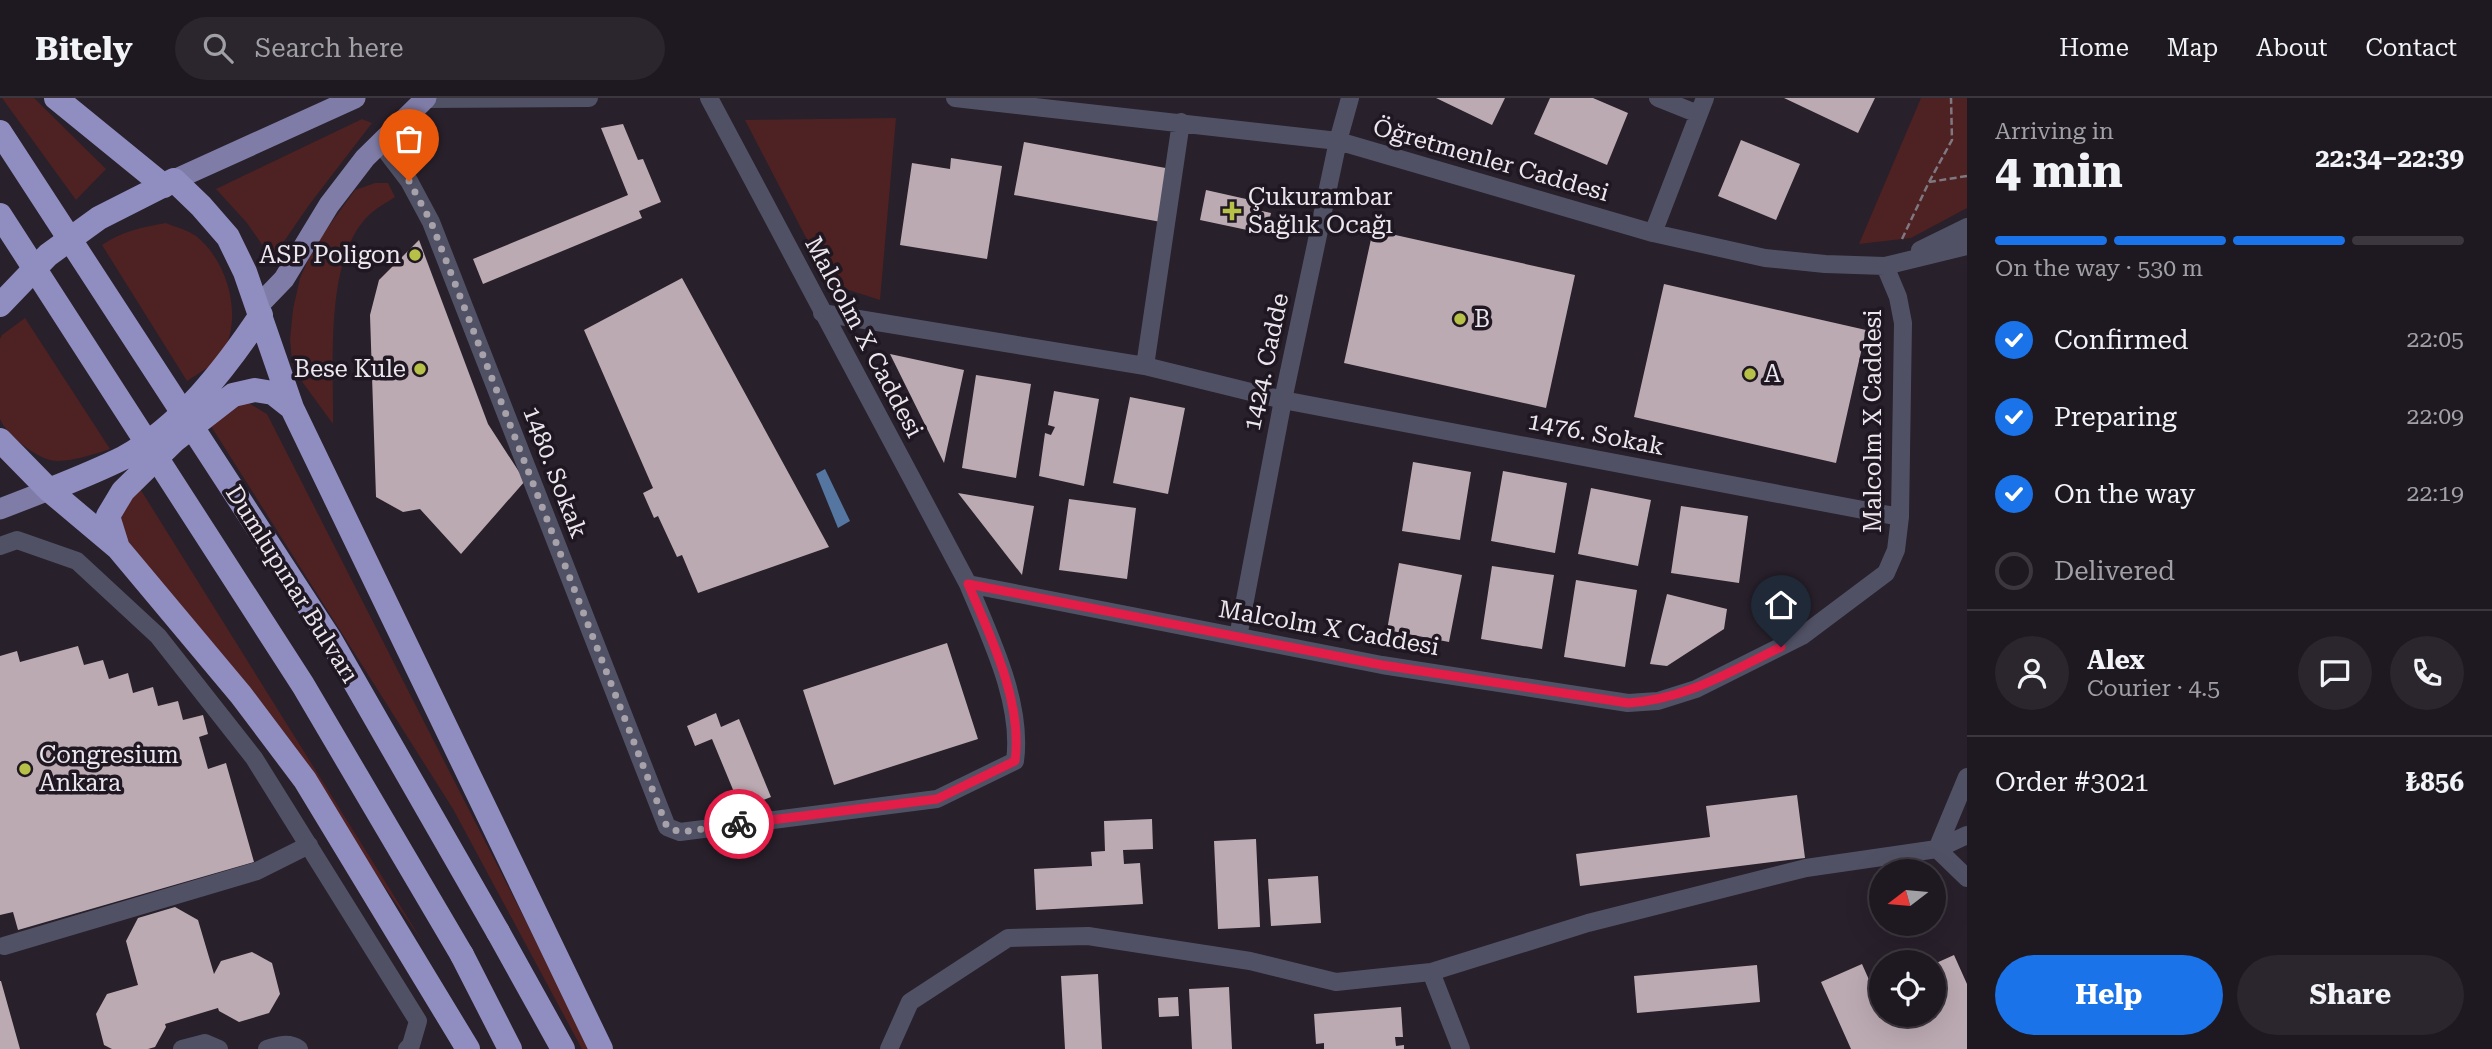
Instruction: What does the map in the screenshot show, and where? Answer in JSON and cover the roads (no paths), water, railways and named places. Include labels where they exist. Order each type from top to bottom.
[{"type":"highway","points":[[56,98],[201,206],[228,237],[245,272],[292,408],[601,1049]]},
{"type":"highway","name":"Dumlupınar Bulvarı","points":[[0,132],[330,639],[563,1049]]},
{"type":"highway","points":[[0,305],[48,255],[99,218],[169,183]]},
{"type":"highway","name":"Dumlupınar Bulvarı","points":[[0,215],[303,685],[462,955],[510,1049]]},
{"type":"highway","points":[[49,490],[86,476],[125,456],[163,430],[205,389],[239,348],[259,310]]},
{"type":"highway","points":[[118,548],[108,516],[123,491],[175,440],[233,395],[255,390],[273,393],[292,408]]},
{"type":"highway","points":[[0,440],[49,490],[118,548],[241,695],[305,780],[468,1049]]},
{"type":"main road","points":[[169,183],[355,98]]},
{"type":"main road","points":[[259,310],[284,279],[329,205],[365,158],[426,98]]},
{"type":"main road","points":[[0,509],[49,490]]},
{"type":"street","points":[[426,98],[589,98]]},
{"type":"street","name":"Malcolm X Caddesi","points":[[709,98],[968,584],[1382,665],[1628,703],[1657,701],[1696,689],[1802,636],[1886,573],[1896,550],[1900,517],[1903,323],[1898,297],[1885,266]]},
{"type":"street","name":"Öğretmenler Caddesi","points":[[955,98],[1338,141],[1653,233],[1765,258],[1885,266],[1967,246]]},
{"type":"street","name":"1424. Cadde","points":[[1238,637],[1283,400],[1338,141],[1350,98]]},
{"type":"street","points":[[1653,233],[1702,106],[1658,98]]},
{"type":"street","points":[[1145,366],[1181,122]]},
{"type":"street","name":"1480. Sokak","points":[[380,144],[409,181],[431,222],[667,827],[680,832],[937,799],[1015,761],[1018,741],[1016,720],[994,647],[968,584]]},
{"type":"street","name":"Öğretmenler Caddesi","points":[[1885,266],[1967,227]]},
{"type":"street","name":"1476. Sokak","points":[[822,313],[1145,366],[1283,400],[1900,517]]},
{"type":"street","points":[[0,546],[17,540],[77,561],[158,636],[254,758],[418,1021],[411,1045],[407,1049]]},
{"type":"street","points":[[1937,849],[1967,777]]},
{"type":"street","points":[[889,1049],[910,1002],[1008,938],[1088,936],[1250,961],[1336,982],[1431,972],[1588,923],[1806,868],[1937,849],[1967,835]]},
{"type":"street","points":[[5,946],[257,871],[309,845]]},
{"type":"street","points":[[1937,849],[1967,878]]},
{"type":"street","points":[[1431,972],[1461,1049]]},
{"type":"street","points":[[182,1049],[205,1043],[219,1049]]},
{"type":"street","points":[[267,1049],[278,1045],[294,1045],[299,1049]]},
{"type":"water","points":[[825,469],[850,521],[838,528],[816,474]]},
{"type":"place","name":"Çukurambar Sağlık Ocağı","points":[[1232,211]]},
{"type":"place","name":"ASP Poligon","points":[[415,255]]},
{"type":"place","name":"B","points":[[1460,319]]},
{"type":"place","name":"Bese Kule","points":[[420,369]]},
{"type":"place","name":"A","points":[[1750,374]]},
{"type":"place","name":"Congresium Ankara","points":[[25,769]]}]
